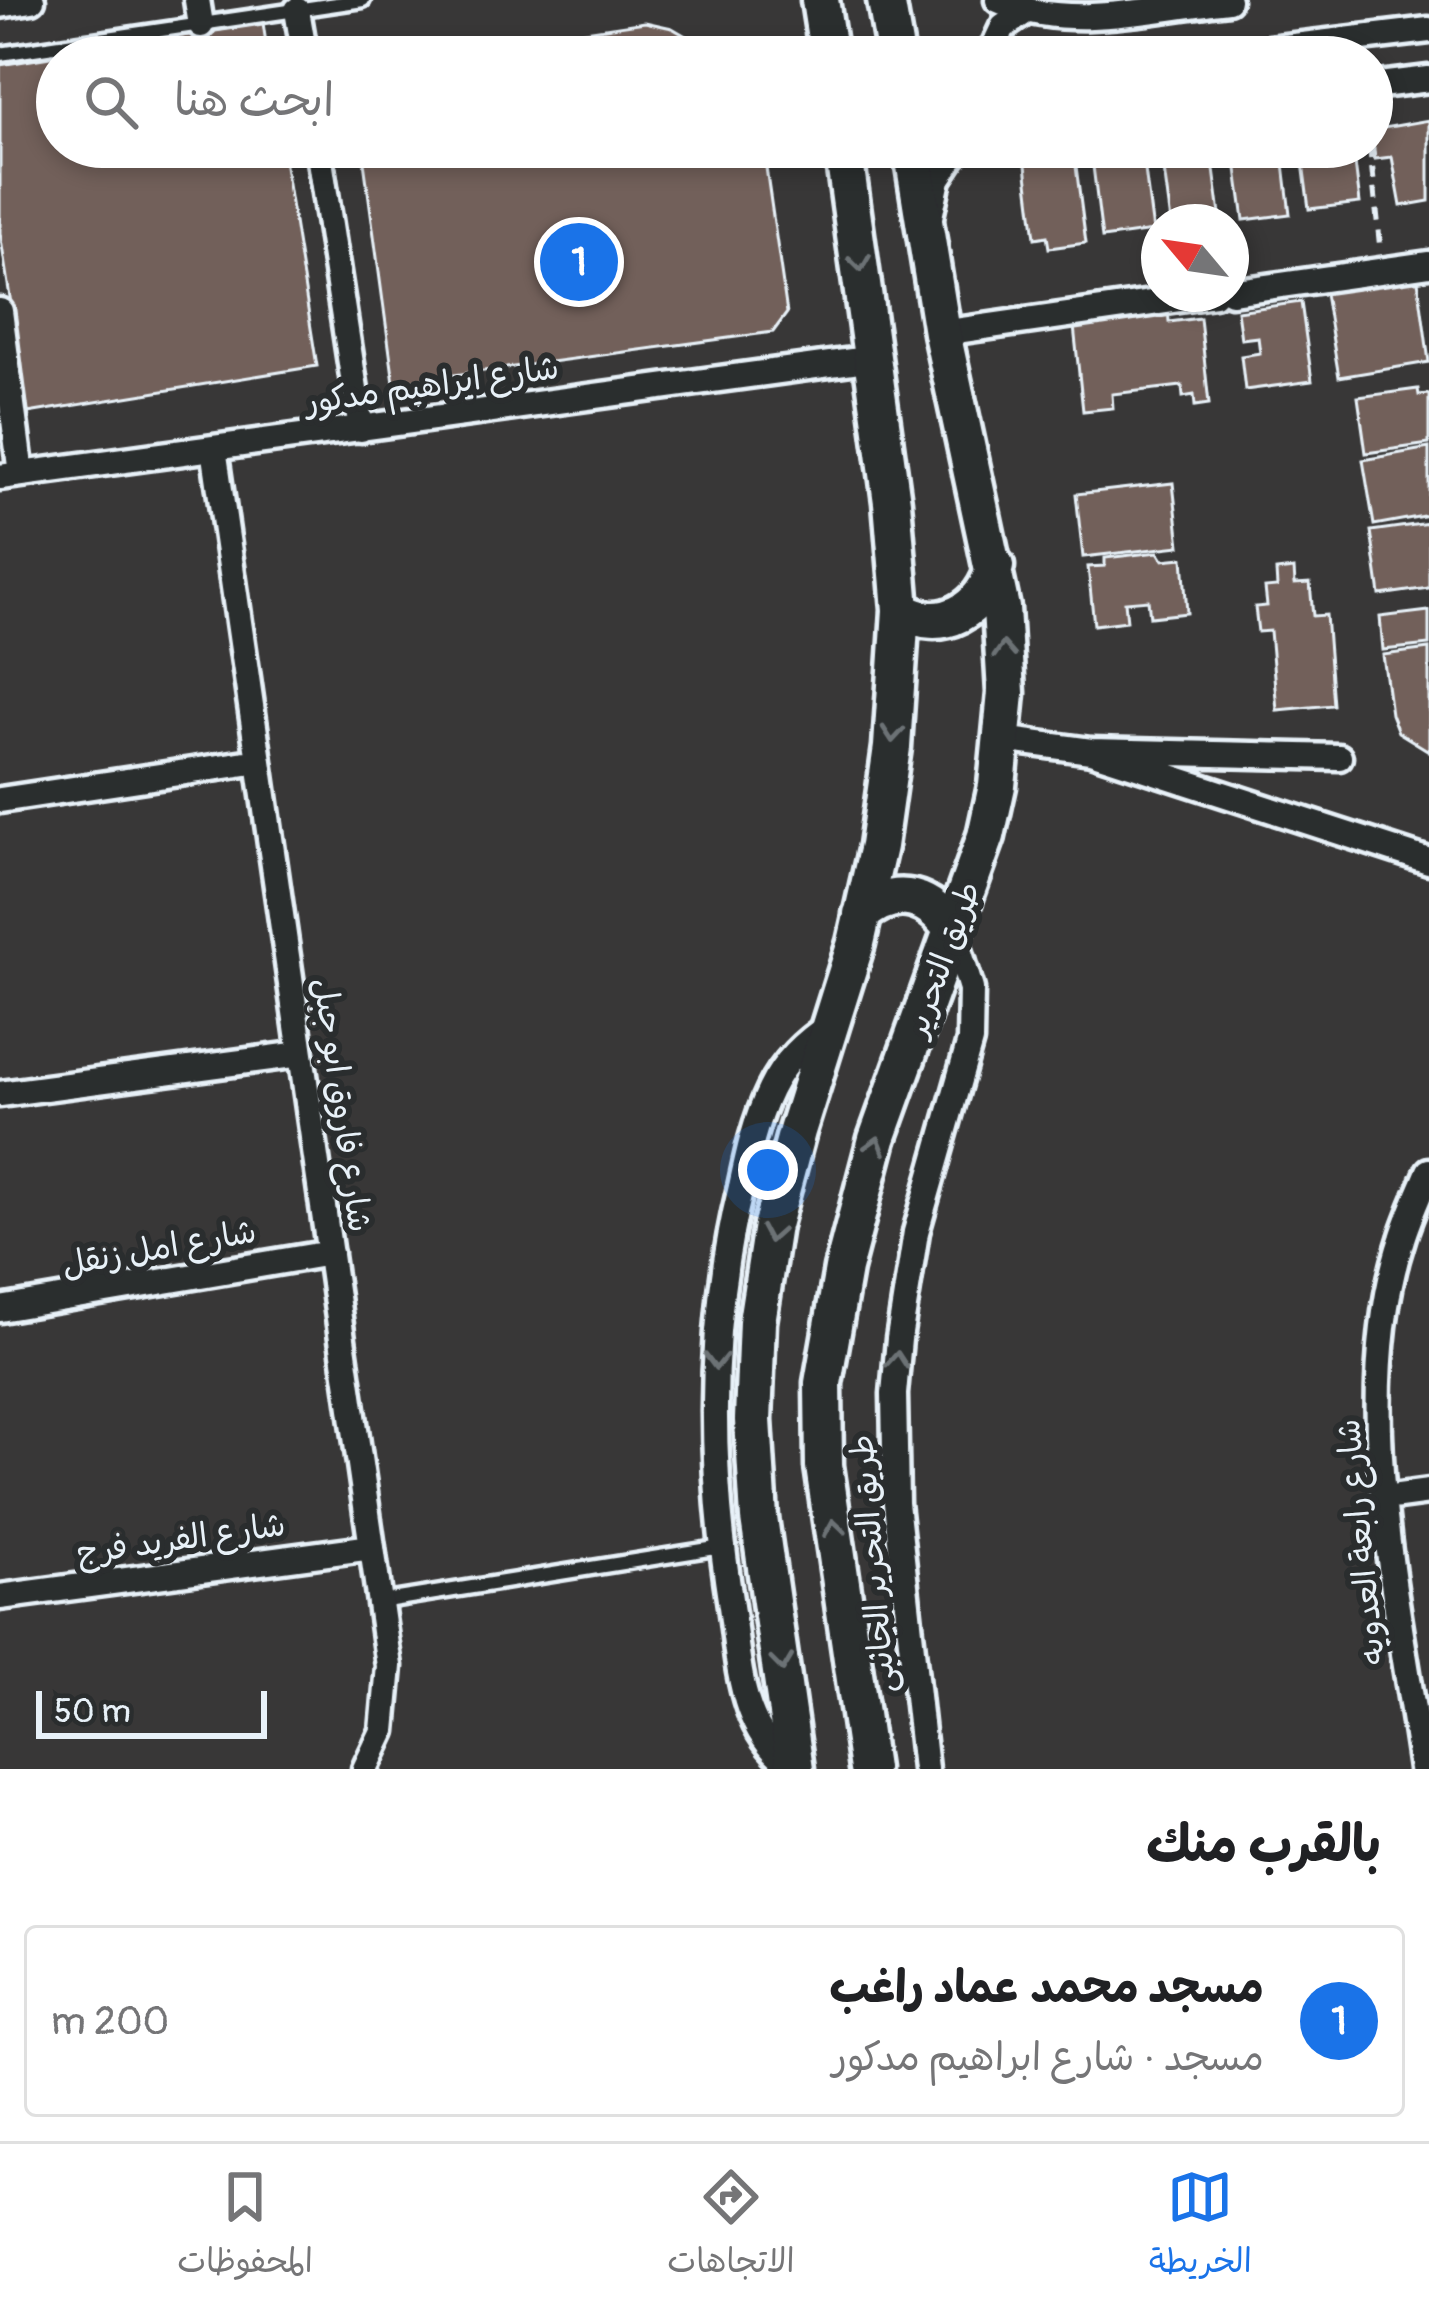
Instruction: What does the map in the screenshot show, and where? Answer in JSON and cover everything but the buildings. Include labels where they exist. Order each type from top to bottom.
[{"type":"street","points":[[0,5],[32,0]]},
{"type":"street","points":[[820,0],[826,36]]},
{"type":"street","points":[[886,0],[892,36]]},
{"type":"street","points":[[998,0],[1050,15],[1118,13],[1228,0]]},
{"type":"street","points":[[297,10],[301,36]]},
{"type":"street","points":[[996,36],[1028,10]]},
{"type":"street","points":[[1379,36],[1429,30]]},
{"type":"street","points":[[1393,83],[1429,79]]},
{"type":"street","points":[[321,168],[361,428]]},
{"type":"street","points":[[795,1769],[759,1518],[753,1420],[757,1322],[772,1226],[878,846],[892,747],[901,610],[874,358],[846,168]]},
{"type":"street","name":"طريق التحرير","points":[[868,1769],[824,1466],[824,1384],[843,1269],[877,1139],[986,836],[1002,740],[1005,650],[995,566],[942,333],[916,168]]},
{"type":"street","points":[[927,231],[938,179],[945,168]]},
{"type":"street","points":[[1249,289],[1429,264]]},
{"type":"street","points":[[942,333],[1141,304]]},
{"type":"street","points":[[0,311],[10,476]]},
{"type":"street","name":"شارع ابراهيم مدكور","points":[[10,476],[874,358]]},
{"type":"street","name":"شارع فاروق ابو جبل","points":[[214,448],[388,1666],[382,1731],[365,1769]]},
{"type":"street","points":[[901,610],[916,619],[952,618],[981,598],[995,566]]},
{"type":"street","points":[[1002,740],[1091,751],[1339,757]]},
{"type":"street","points":[[1091,751],[1429,861]]},
{"type":"street","points":[[0,800],[260,761]]},
{"type":"street","points":[[862,914],[884,899],[911,897],[937,909],[954,933]]},
{"type":"street","name":"طريق التحرير الجانبى","points":[[926,1769],[896,1503],[894,1394],[916,1232],[970,1041],[971,989],[954,933]]},
{"type":"street","points":[[795,1769],[766,1744],[747,1708],[722,1547],[715,1345],[727,1242],[753,1134],[770,1091],[805,1042],[831,1024]]},
{"type":"street","points":[[0,1094],[301,1054]]},
{"type":"street","name":"شارع رابعة العدويه","points":[[1421,1768],[1378,1465],[1378,1390],[1385,1316],[1401,1242],[1429,1171]]},
{"type":"street","points":[[1401,1242],[1429,1238]]},
{"type":"street","name":"شارع امل زنقل","points":[[0,1309],[330,1253]]},
{"type":"street","points":[[1384,1498],[1429,1492]]},
{"type":"street","name":"شارع الفريد فرج","points":[[0,1597],[372,1547]]},
{"type":"lane","points":[[87,36],[199,13],[297,10],[363,0]]},
{"type":"lane","points":[[0,54],[36,47]]},
{"type":"lane","points":[[380,1602],[722,1547]]},
{"type":"path","points":[[1372,168],[1382,270]]},
{"type":"place","name":"مسجد محمد عماد راغب","points":[[579,262]]}]
